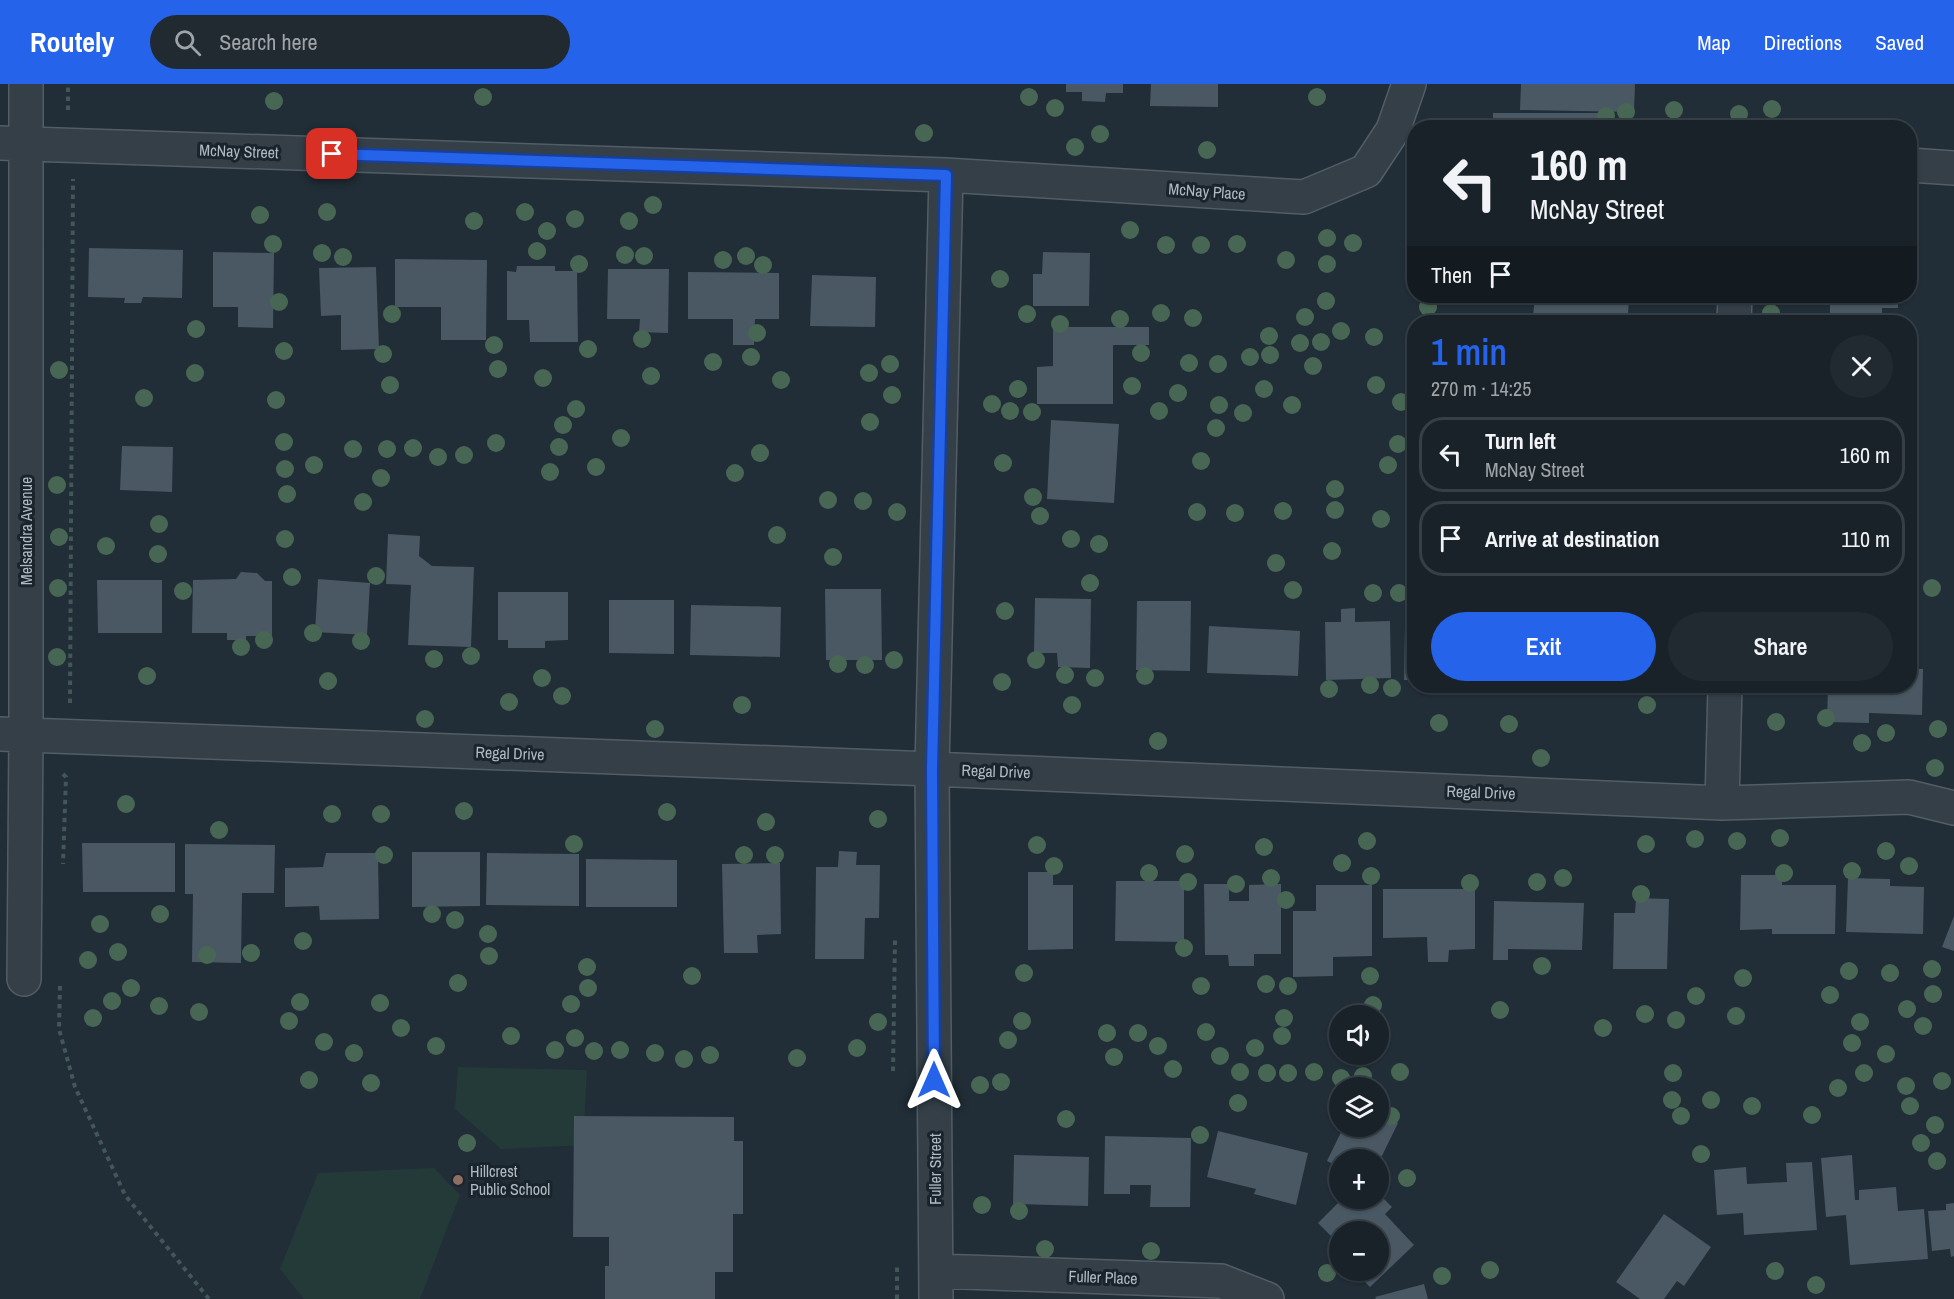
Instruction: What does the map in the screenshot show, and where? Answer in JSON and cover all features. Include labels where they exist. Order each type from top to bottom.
[{"type":"street","name":"Melsandra Avenue","points":[[24,979],[13,735],[13,144],[26,84]]},
{"type":"street","name":"McNay Place","points":[[946,175],[1304,197],[1366,171],[1394,130],[1409,84]]},
{"type":"street","name":"McNay Street","points":[[13,144],[946,175]]},
{"type":"street","points":[[1917,165],[1954,168]]},
{"type":"street","name":"Fuller Street","points":[[936,1285],[932,769],[946,175]]},
{"type":"street","points":[[1722,802],[1725,693]]},
{"type":"street","name":"Regal Drive","points":[[13,735],[932,769],[1722,802],[1909,797],[1954,808]]},
{"type":"street","name":"Fuller Place","points":[[936,1285],[1221,1281],[1267,1299]]},
{"type":"path","points":[[68,84],[68,111]]},
{"type":"path","points":[[70,703],[73,178]]},
{"type":"path","points":[[13,735],[66,777],[63,869]]},
{"type":"path","points":[[60,984],[59,1029],[75,1087],[125,1195],[209,1299]]},
{"type":"green space","points":[[458,1067],[587,1070],[583,1145],[501,1149],[455,1109]]},
{"type":"green space","points":[[434,1168],[460,1195],[420,1299],[304,1299],[280,1269],[318,1173]]},
{"type":"building","points":[[1066,84],[1123,84],[1123,93],[1106,93],[1105,102],[1082,101],[1082,92],[1066,92]]},
{"type":"building","points":[[1151,84],[1218,84],[1218,107],[1150,106]]},
{"type":"building","points":[[1521,84],[1635,84],[1634,112],[1520,110]]},
{"type":"building","points":[[1493,113],[1599,113],[1599,120],[1493,120]]},
{"type":"building","points":[[89,248],[183,250],[182,298],[143,297],[141,303],[124,303],[125,298],[88,297]]},
{"type":"building","points":[[213,252],[274,253],[273,328],[238,327],[238,307],[213,307]]},
{"type":"building","points":[[1043,252],[1090,253],[1089,306],[1033,306],[1033,274],[1042,274]]},
{"type":"building","points":[[395,259],[487,260],[486,340],[441,340],[441,307],[395,307]]},
{"type":"building","points":[[517,266],[555,266],[555,271],[577,271],[578,342],[530,342],[529,320],[507,320],[507,271],[516,272]]},
{"type":"building","points":[[376,267],[379,349],[341,350],[341,315],[321,316],[319,268]]},
{"type":"building","points":[[608,269],[669,269],[668,333],[639,332],[640,319],[607,319]]},
{"type":"building","points":[[688,272],[779,273],[779,319],[755,319],[754,345],[733,345],[733,319],[688,319]]},
{"type":"building","points":[[812,275],[876,277],[875,327],[810,326]]},
{"type":"building","points":[[1534,303],[1629,303],[1628,315],[1595,313],[1595,315],[1533,315]]},
{"type":"building","points":[[1830,303],[1898,303],[1898,308],[1882,308],[1882,315],[1830,315]]},
{"type":"building","points":[[1053,327],[1149,327],[1149,345],[1113,345],[1113,404],[1037,404],[1037,367],[1053,366]]},
{"type":"building","points":[[1051,420],[1119,424],[1114,503],[1047,499]]},
{"type":"building","points":[[122,446],[173,447],[172,492],[120,490]]},
{"type":"building","points":[[388,534],[420,536],[419,556],[432,566],[474,567],[471,647],[408,645],[411,585],[386,584]]},
{"type":"building","points":[[241,572],[257,573],[265,581],[272,581],[272,636],[246,636],[246,640],[227,640],[227,633],[192,633],[193,580],[236,579]]},
{"type":"building","points":[[318,579],[370,583],[367,635],[315,632]]},
{"type":"building","points":[[97,580],[162,580],[162,633],[98,633]]},
{"type":"building","points":[[825,589],[881,589],[882,660],[826,660]]},
{"type":"building","points":[[498,592],[568,592],[568,640],[545,641],[545,648],[508,648],[508,640],[498,640]]},
{"type":"building","points":[[1035,598],[1091,599],[1090,668],[1058,667],[1057,653],[1034,653]]},
{"type":"building","points":[[609,600],[674,600],[674,654],[609,653]]},
{"type":"building","points":[[1137,601],[1191,601],[1190,671],[1136,670]]},
{"type":"building","points":[[691,605],[781,607],[780,657],[690,655]]},
{"type":"building","points":[[1355,608],[1355,622],[1390,621],[1391,678],[1326,680],[1325,622],[1341,622],[1341,609]]},
{"type":"building","points":[[1209,626],[1300,631],[1298,676],[1207,673]]},
{"type":"building","points":[[1405,626],[1407,626],[1407,680],[1404,680]]},
{"type":"building","points":[[1917,669],[1923,669],[1922,715],[1869,713],[1869,723],[1827,722],[1828,693],[1917,693]]},
{"type":"building","points":[[82,843],[175,843],[175,892],[83,892]]},
{"type":"building","points":[[185,844],[275,845],[274,893],[242,893],[241,963],[192,962],[193,894],[185,894]]},
{"type":"building","points":[[839,851],[857,852],[856,865],[880,865],[879,918],[865,918],[864,959],[815,959],[816,867],[838,867]]},
{"type":"building","points":[[412,852],[480,852],[480,906],[412,907]]},
{"type":"building","points":[[326,853],[378,853],[379,919],[320,920],[319,906],[285,907],[285,868],[323,867]]},
{"type":"building","points":[[487,853],[579,854],[579,906],[486,905]]},
{"type":"building","points":[[586,859],[677,860],[677,907],[586,907]]},
{"type":"building","points":[[780,863],[781,934],[757,935],[758,953],[724,953],[722,864]]},
{"type":"building","points":[[1028,872],[1053,872],[1053,885],[1073,885],[1073,949],[1028,950]]},
{"type":"building","points":[[1741,875],[1782,875],[1782,885],[1836,885],[1835,934],[1772,934],[1772,929],[1740,930]]},
{"type":"building","points":[[1848,878],[1890,879],[1890,886],[1924,887],[1923,934],[1846,932]]},
{"type":"building","points":[[1116,881],[1184,881],[1184,942],[1115,941]]},
{"type":"building","points":[[1204,884],[1229,884],[1229,901],[1249,901],[1249,885],[1281,884],[1281,954],[1254,954],[1254,966],[1229,966],[1228,955],[1205,955]]},
{"type":"building","points":[[1316,885],[1372,885],[1372,956],[1333,957],[1333,976],[1293,977],[1293,911],[1316,911]]},
{"type":"building","points":[[1383,889],[1475,889],[1475,949],[1449,950],[1448,962],[1428,962],[1427,937],[1383,938]]},
{"type":"building","points":[[1636,898],[1669,899],[1667,969],[1613,969],[1614,913],[1635,913]]},
{"type":"building","points":[[1494,901],[1584,903],[1582,950],[1508,949],[1508,960],[1493,960]]},
{"type":"building","points":[[1954,916],[1954,951],[1942,947]]},
{"type":"building","points":[[574,1116],[734,1117],[734,1141],[743,1141],[743,1214],[733,1214],[733,1272],[715,1272],[715,1299],[605,1299],[605,1266],[609,1266],[609,1237],[573,1237]]},
{"type":"building","points":[[1389,1119],[1398,1123],[1385,1149],[1333,1149],[1339,1137],[1389,1137]]},
{"type":"building","points":[[1218,1131],[1308,1153],[1296,1205],[1254,1194],[1256,1189],[1207,1177]]},
{"type":"building","points":[[1105,1136],[1191,1138],[1190,1207],[1150,1207],[1151,1185],[1130,1185],[1130,1194],[1104,1194]]},
{"type":"building","points":[[1014,1155],[1089,1157],[1088,1206],[1013,1204]]},
{"type":"building","points":[[1852,1155],[1855,1200],[1859,1200],[1859,1190],[1896,1187],[1898,1211],[1924,1209],[1928,1259],[1850,1265],[1846,1215],[1826,1217],[1821,1158]]},
{"type":"building","points":[[1812,1162],[1817,1230],[1744,1235],[1743,1213],[1717,1215],[1714,1170],[1746,1167],[1747,1184],[1787,1182],[1786,1163]]},
{"type":"building","points":[[1954,1203],[1954,1256],[1951,1257],[1950,1249],[1932,1251],[1928,1211],[1946,1210],[1946,1204]]},
{"type":"building","points":[[1389,1204],[1392,1207],[1385,1214],[1414,1245],[1389,1269],[1389,1221],[1329,1221],[1329,1234],[1318,1223],[1332,1209],[1389,1209]]},
{"type":"building","points":[[1664,1214],[1711,1247],[1684,1286],[1677,1281],[1664,1299],[1640,1299],[1616,1282]]},
{"type":"building","points":[[1364,1281],[1376,1281],[1370,1287]]},
{"type":"building","points":[[1424,1284],[1428,1299],[1376,1299],[1375,1297]]},
{"type":"place","name":"Hillcrest Public School","points":[[458,1180]]},
{"type":"route","points":[[332,154],[946,175],[932,769],[934,1080]]}]
